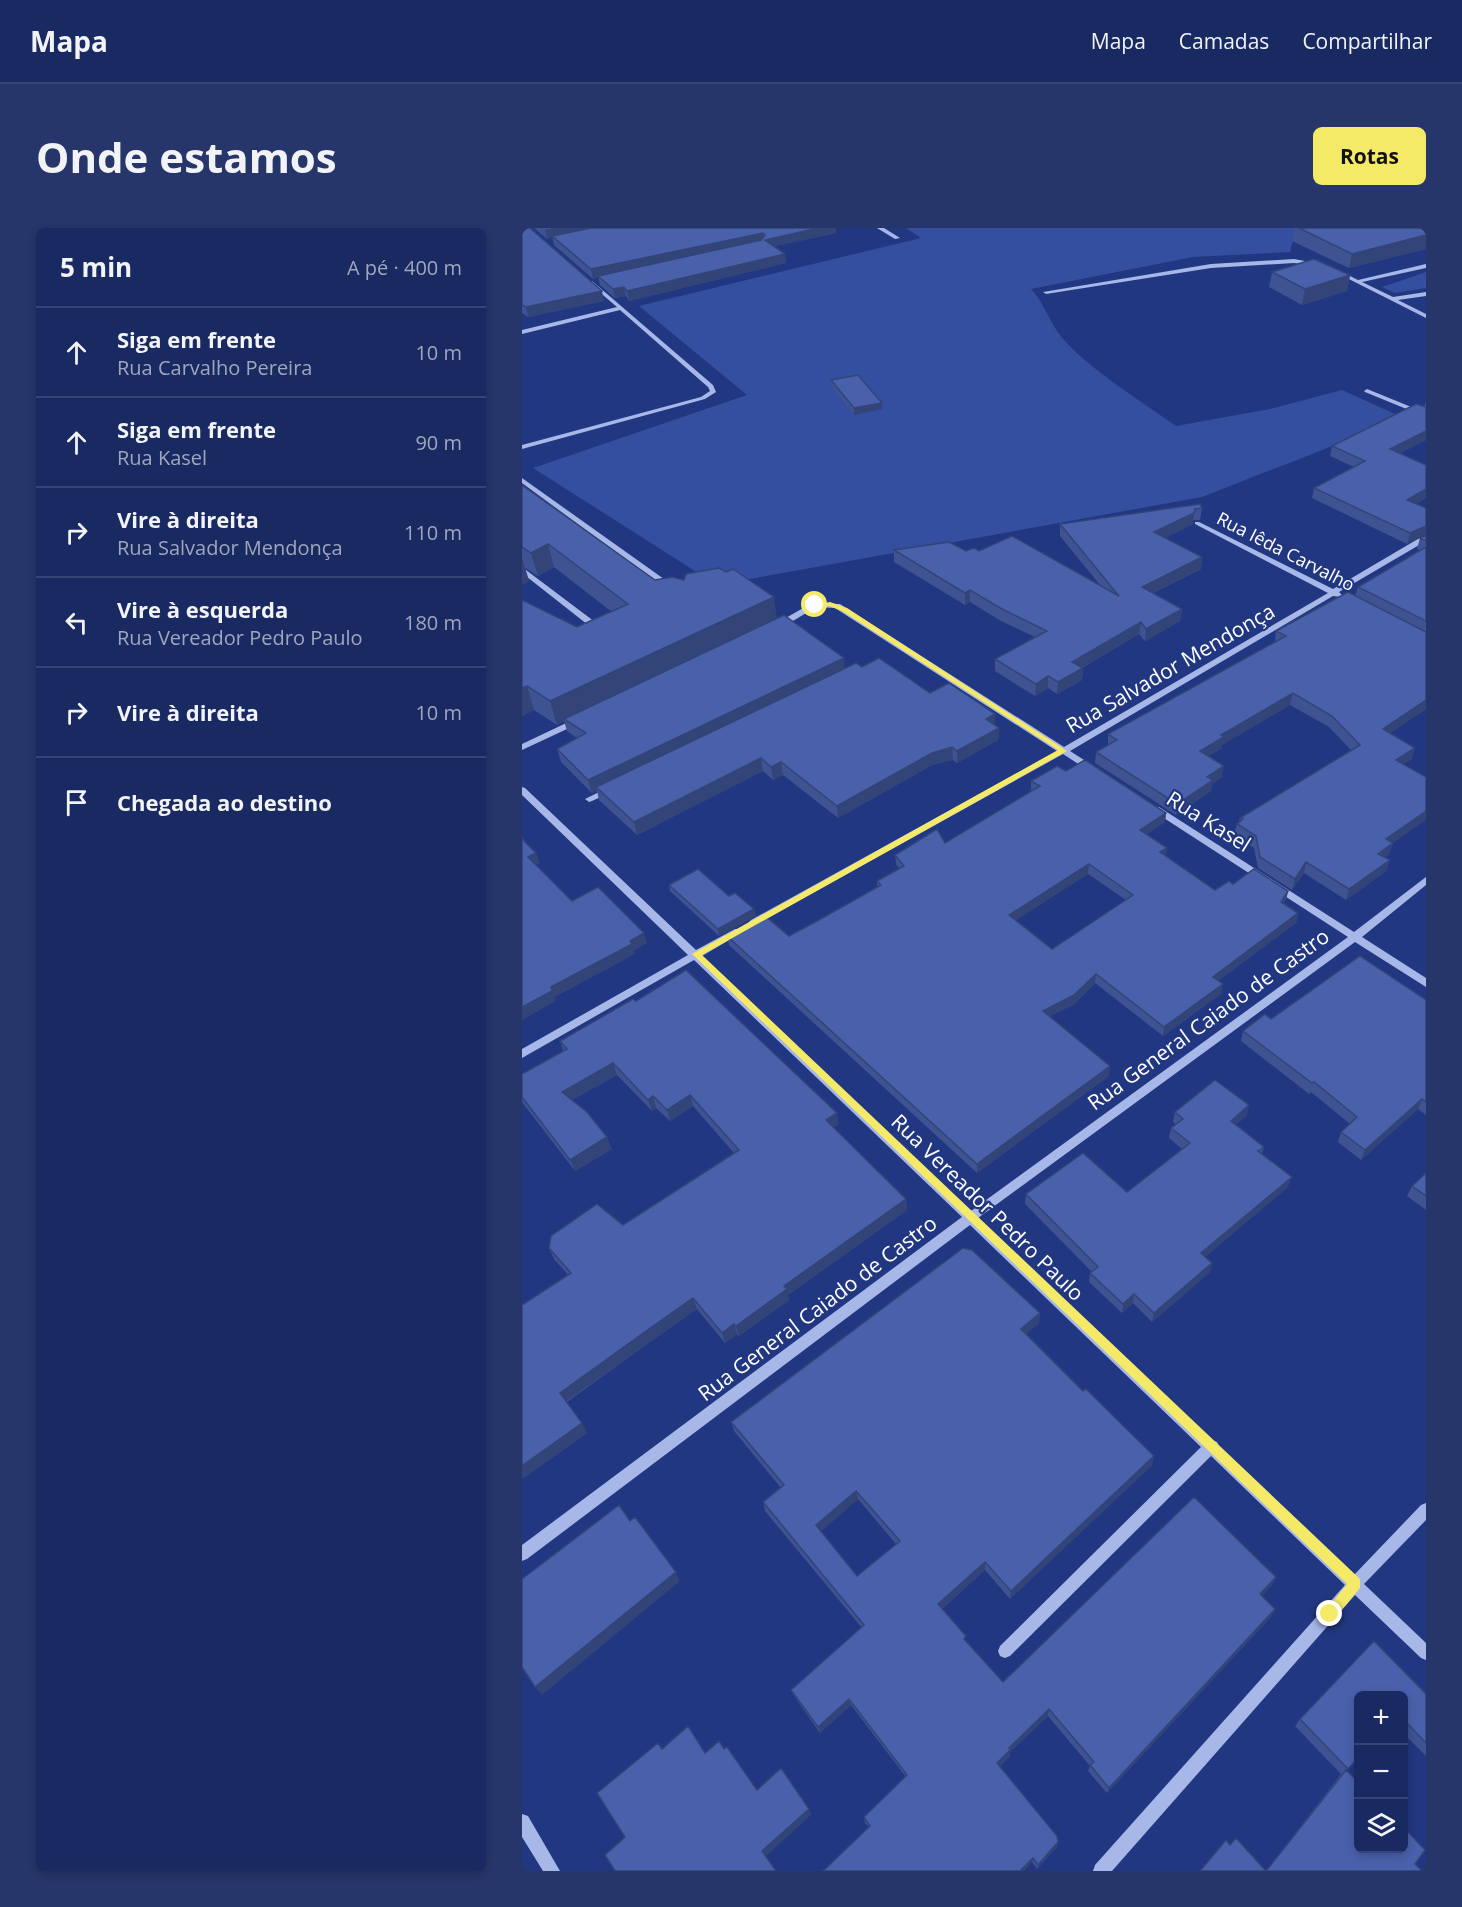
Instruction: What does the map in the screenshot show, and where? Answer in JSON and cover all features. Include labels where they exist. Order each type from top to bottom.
[{"type":"street","points":[[880,228],[897,238]]},
{"type":"street","points":[[1046,292],[1211,266],[1294,261],[1323,265]]},
{"type":"street","points":[[1359,281],[1426,266]]},
{"type":"street","points":[[1333,269],[1426,316]]},
{"type":"street","points":[[522,447],[703,399],[713,392],[711,386],[583,275]]},
{"type":"street","points":[[592,283],[603,280]]},
{"type":"street","points":[[1393,299],[1426,294]]},
{"type":"street","points":[[522,332],[621,308]]},
{"type":"street","points":[[1367,391],[1426,415]]},
{"type":"street","points":[[522,480],[676,592]]},
{"type":"street","name":"Rua Iêda Carvalho","points":[[1197,523],[1344,598]]},
{"type":"street","name":"Rua Salvador Mendonça","points":[[522,1054],[696,954],[1064,751],[1426,538]]},
{"type":"street","points":[[522,569],[605,634]]},
{"type":"street","points":[[775,627],[820,604],[837,606],[1104,776]]},
{"type":"street","points":[[786,622],[795,629]]},
{"type":"street","points":[[522,747],[586,716]]},
{"type":"street","points":[[589,800],[621,784]]},
{"type":"street","name":"Rua Vereador Pedro Paulo","points":[[522,790],[1356,1583],[1426,1653]]},
{"type":"street","name":"Rua Kasel","points":[[1144,802],[1426,983]]},
{"type":"street","name":"Rua General Caiado de Castro","points":[[522,1554],[970,1217],[1356,936],[1426,880]]},
{"type":"street","points":[[1005,1651],[1212,1446]]},
{"type":"street","points":[[1101,1871],[1356,1583],[1426,1510]]},
{"type":"street","points":[[522,1822],[552,1871]]},
{"type":"shaded area","points":[[906,228],[1312,228],[1294,236],[1290,252],[1193,257],[1031,289],[1067,344],[1113,382],[1176,426],[1270,409],[1342,390],[1404,418],[1202,497],[717,585],[533,468],[747,395],[639,306],[921,238]]},
{"type":"shaded area","points":[[1426,272],[1426,288],[1395,293],[1382,287]]},
{"type":"building","points":[[522,228],[530,228],[602,291],[526,307],[522,305]]},
{"type":"building","points":[[591,228],[818,228],[765,240],[785,254],[627,291],[624,287],[613,289],[598,276],[761,240],[765,235],[763,233],[591,269],[552,236]]},
{"type":"building","points":[[1299,228],[1426,228],[1426,235],[1352,254]]},
{"type":"building","points":[[1314,259],[1350,275],[1305,289],[1272,272]]},
{"type":"building","points":[[858,375],[882,403],[854,408],[831,380]]},
{"type":"building","points":[[1416,404],[1426,407],[1426,431],[1390,449],[1426,465],[1426,489],[1407,500],[1426,508],[1426,526],[1410,533],[1314,488],[1365,461],[1332,446]]},
{"type":"building","points":[[522,485],[655,580],[672,577],[684,580],[686,574],[719,568],[726,572],[733,569],[774,597],[550,701],[527,686],[522,688],[522,600],[577,627],[628,604],[548,544],[531,553],[522,547]]},
{"type":"building","points":[[1200,504],[1202,508],[1195,509],[1194,513],[1154,532],[1202,557],[1142,587],[1182,609],[1146,629],[1141,622],[1072,662],[1083,668],[1058,682],[1048,676],[1036,684],[995,659],[1047,631],[970,590],[965,593],[894,550],[949,542],[966,551],[974,548],[979,551],[1012,536],[1119,596],[1060,524]]},
{"type":"building","points":[[1426,547],[1426,621],[1358,587]]},
{"type":"building","points":[[1348,592],[1426,632],[1426,700],[1383,729],[1415,748],[1396,760],[1426,777],[1426,811],[1386,839],[1393,843],[1378,854],[1390,860],[1349,889],[1306,862],[1295,879],[1260,857],[1256,836],[1237,824],[1243,819],[1240,818],[1360,745],[1332,716],[1293,693],[1221,735],[1224,737],[1200,751],[1224,766],[1207,777],[1213,780],[1177,804],[1096,752],[1117,740],[1108,734],[1286,636],[1276,631]]},
{"type":"building","points":[[784,615],[844,658],[588,780],[557,749],[586,733],[564,719]]},
{"type":"building","points":[[879,658],[930,693],[949,683],[995,714],[986,719],[999,728],[957,751],[952,747],[932,753],[837,806],[781,762],[771,767],[761,758],[634,822],[596,787],[856,663],[862,667]]},
{"type":"building","points":[[1085,760],[1166,813],[1140,830],[1167,848],[1160,852],[1215,890],[1229,881],[1233,884],[1254,869],[1288,891],[1281,902],[1298,913],[1213,977],[1223,984],[1164,1027],[1096,974],[1074,995],[1043,1011],[1110,1066],[977,1164],[727,936],[764,915],[789,936],[881,885],[877,881],[904,866],[895,855],[937,829],[945,843],[1040,786],[1031,781],[1057,766],[1066,771]],"holes":[[[1089,864],[1133,895],[1052,949],[1009,915]]]},
{"type":"building","points":[[522,837],[536,853],[528,857],[572,901],[598,887],[644,933],[630,941],[632,944],[551,987],[552,991],[522,1007]]},
{"type":"building","points":[[698,869],[729,896],[735,893],[754,909],[718,929],[669,885]]},
{"type":"building","points":[[1360,956],[1426,1000],[1426,1102],[1422,1099],[1365,1150],[1341,1132],[1357,1117],[1314,1082],[1312,1083],[1243,1031],[1265,1014],[1271,1019]]},
{"type":"building","points":[[686,970],[837,1113],[826,1120],[906,1199],[784,1286],[787,1289],[736,1326],[734,1324],[722,1333],[693,1298],[560,1393],[582,1423],[522,1466],[522,1305],[571,1273],[549,1248],[551,1236],[597,1204],[623,1225],[739,1150],[690,1095],[667,1110],[653,1096],[648,1100],[613,1063],[562,1092],[587,1112],[607,1137],[570,1160],[522,1097],[522,1074],[567,1049],[560,1041],[633,999],[636,1001]]},
{"type":"building","points":[[1215,1080],[1249,1105],[1231,1121],[1264,1147],[1258,1151],[1292,1177],[1201,1253],[1212,1263],[1154,1313],[1134,1294],[1123,1304],[1090,1273],[1098,1267],[1026,1194],[1083,1153],[1127,1192],[1190,1143],[1171,1128],[1183,1119],[1175,1112]]},
{"type":"building","points":[[1426,1173],[1426,1196],[1412,1186]]},
{"type":"building","points":[[963,1248],[972,1250],[1040,1313],[1021,1329],[1083,1391],[1086,1389],[1154,1456],[1011,1591],[985,1562],[938,1604],[966,1636],[964,1639],[1003,1682],[1194,1497],[1276,1577],[1260,1594],[1275,1609],[1109,1788],[1090,1765],[1094,1762],[1049,1709],[1009,1748],[1010,1750],[997,1763],[1057,1836],[1058,1842],[1038,1865],[1033,1858],[1020,1871],[823,1871],[870,1826],[864,1817],[907,1775],[849,1699],[818,1727],[791,1690],[864,1625],[763,1502],[784,1485],[731,1422]],"holes":[[[856,1491],[900,1541],[857,1576],[816,1525]]]},
{"type":"building","points":[[619,1505],[630,1521],[635,1517],[676,1572],[535,1687],[522,1667],[522,1579]]},
{"type":"building","points":[[1374,1641],[1426,1694],[1426,1743],[1408,1724],[1408,1691],[1354,1691],[1354,1762],[1348,1769],[1300,1719]]},
{"type":"building","points":[[688,1726],[705,1753],[719,1741],[724,1749],[727,1747],[757,1790],[781,1768],[809,1809],[762,1851],[776,1871],[615,1871],[605,1855],[625,1837],[597,1793],[658,1743],[662,1749]]},
{"type":"building","points":[[1346,1770],[1354,1778],[1354,1853],[1408,1853],[1408,1832],[1425,1850],[1415,1864],[1422,1871],[1266,1871]]},
{"type":"building","points":[[1236,1838],[1266,1871],[1200,1871],[1226,1840],[1230,1845]]},
{"type":"route","points":[[815,605],[830,604],[845,610],[1064,751],[696,954],[1356,1583],[1330,1614]]}]
